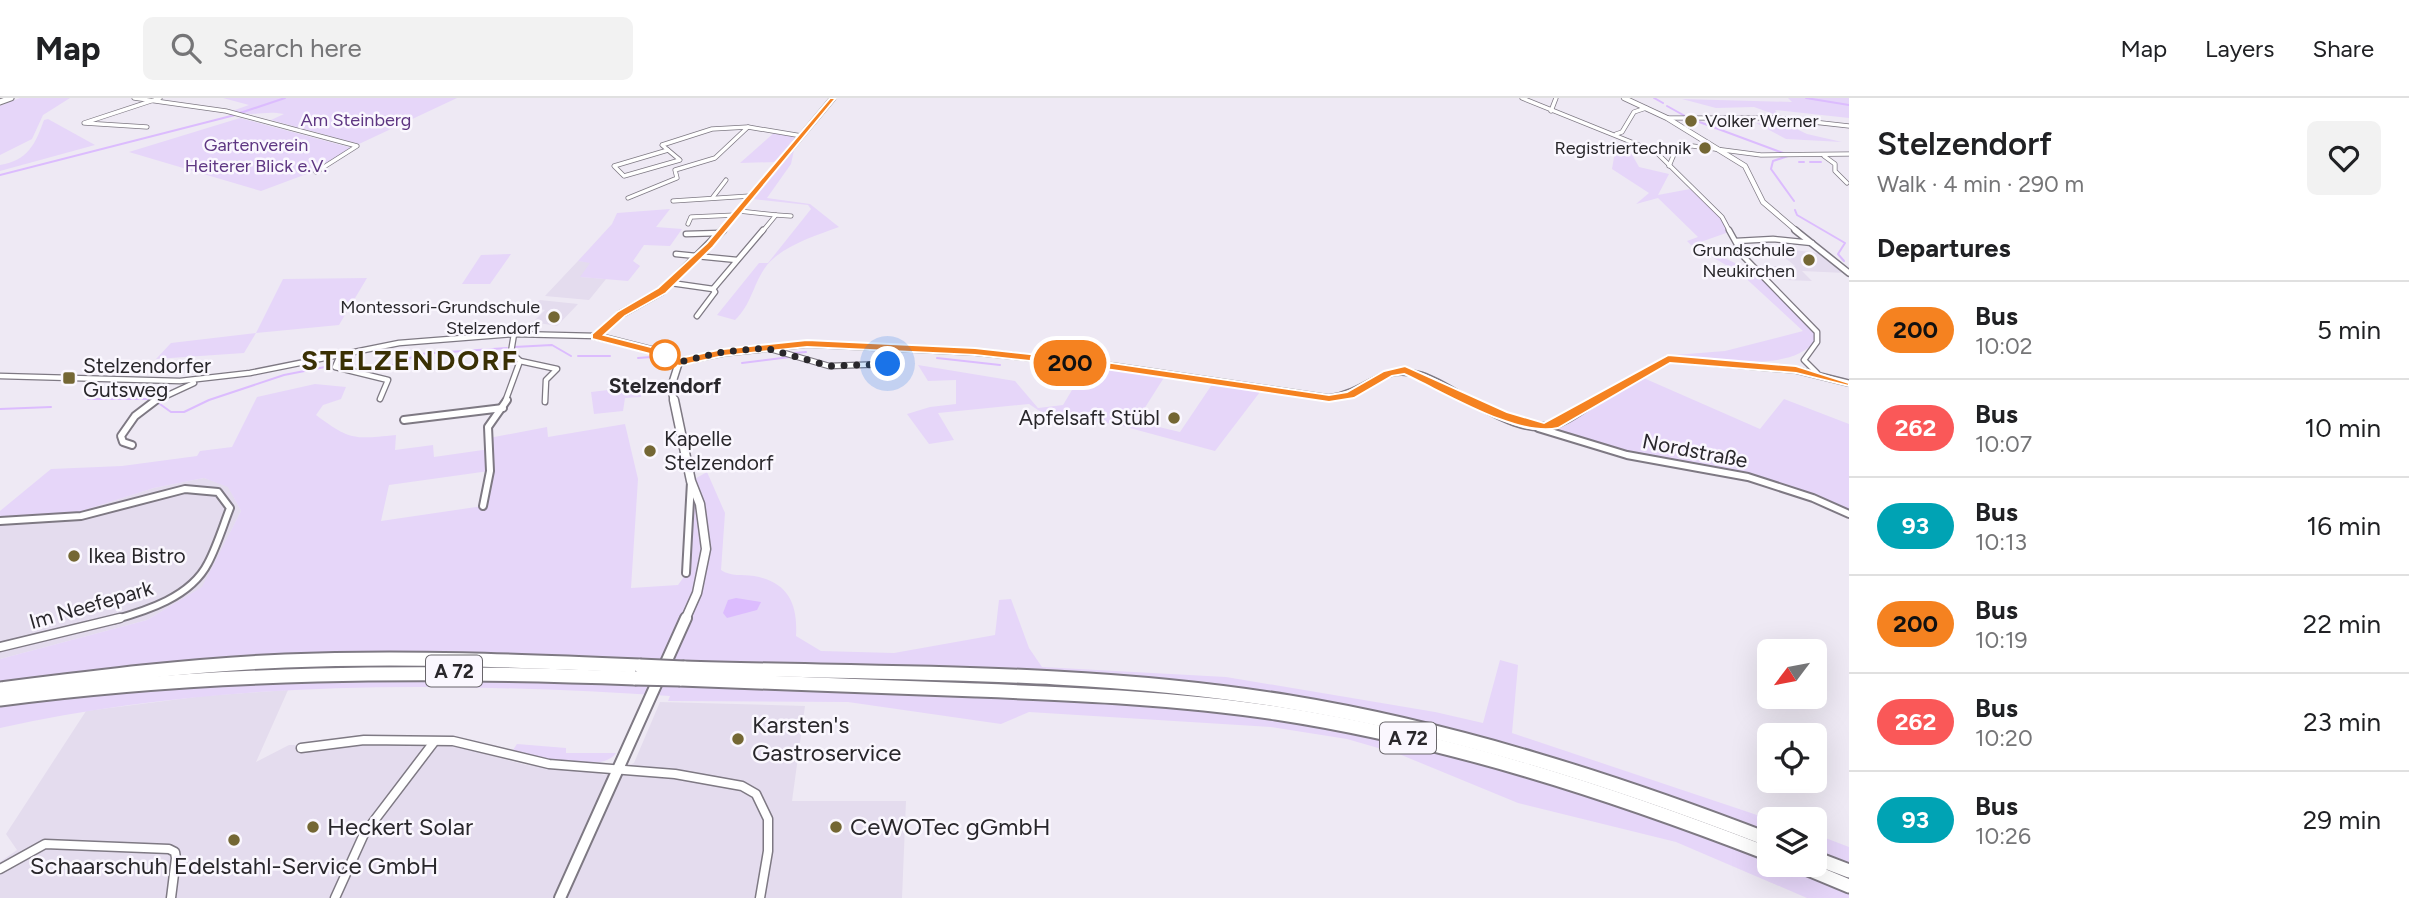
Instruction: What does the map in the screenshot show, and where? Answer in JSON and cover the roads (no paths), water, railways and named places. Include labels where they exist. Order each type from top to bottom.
[{"type":"highway","name":"A 72","points":[[4,688],[183,667],[284,661],[482,660],[637,672]]},
{"type":"highway","name":"A 72","points":[[0,699],[96,687],[273,673],[363,670],[682,673],[1218,692],[1377,719],[1556,765],[1757,836]]},
{"type":"highway","name":"A 72","points":[[1031,686],[1224,705],[1377,731],[1564,780],[1757,850]]},
{"type":"highway","points":[[0,706],[70,695],[96,687]]},
{"type":"highway","points":[[1827,863],[1849,871]]},
{"type":"highway","points":[[1827,877],[1849,886]]},
{"type":"main road","points":[[1,100],[10,98]]},
{"type":"main road","points":[[596,336],[615,318],[671,283],[700,254],[738,213],[833,98]]},
{"type":"main road","points":[[560,898],[697,593],[706,549],[700,504],[691,481],[671,387],[679,362],[654,351],[596,336]]},
{"type":"street","points":[[134,98],[237,114],[357,146],[316,172]]},
{"type":"street","points":[[147,127],[84,123],[160,98]]},
{"type":"street","points":[[1522,98],[1651,148],[1722,217],[1752,266],[1816,332],[1817,342],[1804,360],[1817,373]]},
{"type":"street","points":[[1551,111],[1556,98]]},
{"type":"street","points":[[1625,98],[1667,118],[1749,169],[1757,197],[1783,223],[1814,243],[1849,273]]},
{"type":"street","points":[[1616,134],[1622,132],[1634,112],[1646,108]]},
{"type":"street","points":[[1667,118],[1777,118],[1849,126]]},
{"type":"street","points":[[668,150],[614,166],[624,176],[680,160],[668,150],[662,145],[696,133],[748,127],[802,136]]},
{"type":"street","points":[[628,198],[677,178],[675,170],[715,158],[748,127]]},
{"type":"street","points":[[1669,166],[1679,146],[1788,155],[1849,154]]},
{"type":"street","points":[[1822,155],[1835,164],[1835,171],[1847,183]]},
{"type":"street","points":[[713,197],[726,180]]},
{"type":"street","points":[[673,201],[750,196]]},
{"type":"street","points":[[688,224],[692,215],[738,213],[791,216]]},
{"type":"street","points":[[697,316],[715,292],[713,289],[776,215]]},
{"type":"street","points":[[686,234],[720,233]]},
{"type":"street","points":[[1736,241],[1814,243]]},
{"type":"street","points":[[676,254],[700,254],[737,260]]},
{"type":"street","points":[[671,283],[713,289]]},
{"type":"street","points":[[0,376],[152,382],[206,379],[398,343],[514,334],[596,336]]},
{"type":"street","points":[[514,334],[511,352],[520,360],[557,369],[546,380],[545,402]]},
{"type":"street","points":[[679,362],[723,352],[807,344],[891,348],[1112,366],[1329,398],[1350,396],[1388,373],[1405,370],[1533,426],[1553,425],[1668,359],[1817,373],[1849,383]]},
{"type":"street","points":[[765,348],[829,366],[888,364],[896,361],[891,348]]},
{"type":"street","points":[[340,355],[335,367],[388,380],[380,399]]},
{"type":"street","points":[[484,506],[490,471],[488,427],[503,408],[520,360]]},
{"type":"street","points":[[132,445],[123,442],[121,436],[128,422],[154,399],[206,379]]},
{"type":"street","points":[[152,382],[154,399]]},
{"type":"street","points":[[404,420],[503,408]]},
{"type":"street","name":"Nordstraße","points":[[1533,426],[1636,457],[1758,480],[1849,514]]},
{"type":"street","points":[[686,573],[691,481]]},
{"type":"street","name":"Im Neefepark","points":[[0,521],[84,516],[144,496],[188,489],[218,492],[230,508],[207,566],[191,586],[171,600],[136,614],[0,647]]},
{"type":"street","points":[[302,748],[322,743],[389,740],[472,744],[538,763],[617,768],[735,784],[759,795],[769,817],[760,898]]},
{"type":"street","points":[[335,898],[343,871],[358,841],[434,742]]},
{"type":"street","points":[[0,869],[45,844],[169,849],[175,852],[176,858],[170,898]]},
{"type":"waterway","points":[[240,113],[285,98]]},
{"type":"waterway","points":[[1654,98],[1663,103]]},
{"type":"waterway","points":[[1806,98],[1849,105]]},
{"type":"waterway","points":[[1667,106],[1685,116]]},
{"type":"waterway","points":[[0,175],[235,115]]},
{"type":"waterway","points":[[1694,120],[1783,153]]},
{"type":"waterway","points":[[1788,156],[1773,161],[1771,169],[1794,201]]},
{"type":"waterway","points":[[1799,162],[1804,162]]},
{"type":"waterway","points":[[1810,162],[1821,162]]},
{"type":"waterway","points":[[1795,210],[1797,215],[1845,243],[1838,254],[1844,261]]},
{"type":"waterway","points":[[514,347],[552,345],[571,356]]},
{"type":"waterway","points":[[355,370],[388,367],[420,354],[507,348]]},
{"type":"waterway","points":[[794,353],[806,352]]},
{"type":"waterway","points":[[578,356],[610,356]]},
{"type":"waterway","points":[[638,358],[651,357],[674,365]]},
{"type":"waterway","points":[[742,363],[790,357]]},
{"type":"waterway","points":[[937,358],[1000,365]]},
{"type":"waterway","points":[[157,402],[171,412],[184,412],[209,400],[284,375],[330,366]]},
{"type":"waterway","points":[[88,399],[149,399]]},
{"type":"waterway","points":[[0,409],[51,407]]},
{"type":"place","name":"Volker Werner","points":[[1691,121]]},
{"type":"place","name":"Registriertechnik","points":[[1705,148]]},
{"type":"place","name":"Grundschule Neukirchen","points":[[1809,260]]},
{"type":"place","name":"Montessori-Grundschule Stelzendorf","points":[[554,317]]},
{"type":"place","name":"Stelzendorf","points":[[665,355]]},
{"type":"place","name":"Stelzendorfer Gutsweg","points":[[69,378]]},
{"type":"place","name":"Apfelsaft Stübl","points":[[1174,418]]},
{"type":"place","name":"Kapelle Stelzendorf","points":[[650,451]]},
{"type":"place","name":"Ikea Bistro","points":[[74,556]]},
{"type":"place","name":"Karsten's Gastroservice","points":[[738,739]]},
{"type":"place","name":"Heckert Solar","points":[[313,827]]},
{"type":"place","name":"CeWOTec gGmbH","points":[[836,827]]},
{"type":"place","name":"Schaarschuh Edelstahl-Service GmbH","points":[[234,840]]},
{"type":"district","name":"STELZENDORF","points":[[410,360]]},
{"type":"park label","name":"Am Steinberg","points":[[356,120]]},
{"type":"park label","name":"Gartenverein Heiterer Blick e.V.","points":[[256,155]]}]
